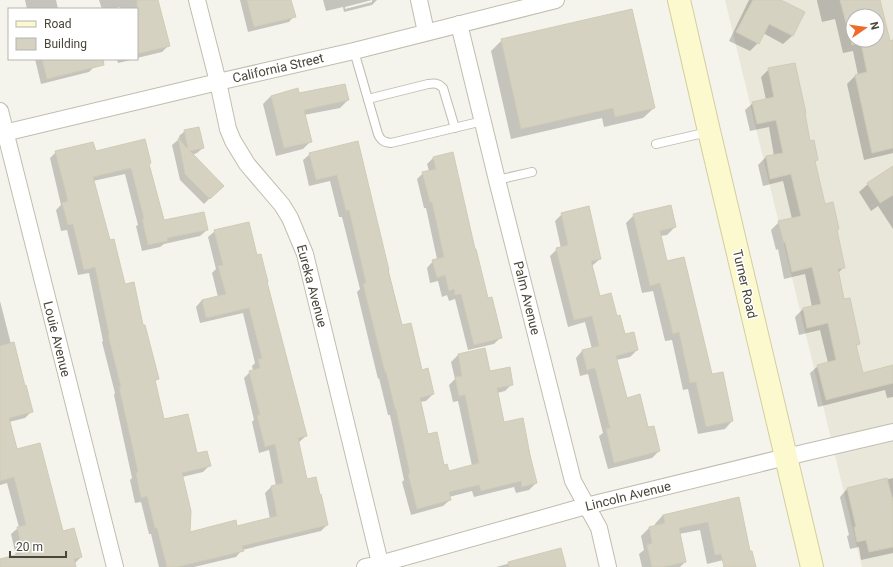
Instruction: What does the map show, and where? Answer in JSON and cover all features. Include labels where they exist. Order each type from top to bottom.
[{"type":"main road","name":"Turner Road","points":[[679,0],[812,567]]},
{"type":"street","name":"Eureka Avenue","points":[[197,0],[218,82],[228,129],[233,141],[247,164],[282,205],[290,218],[305,254],[375,566]]},
{"type":"street","points":[[419,0],[426,32]]},
{"type":"street","name":"California Street","points":[[3,134],[354,51],[556,0]]},
{"type":"street","name":"Palm Avenue","points":[[460,24],[497,180],[573,481],[599,528],[608,567]]},
{"type":"street","name":"Louie Avenue","points":[[0,111],[3,134],[115,567]]},
{"type":"street","name":"Lincoln Avenue","points":[[375,566],[586,506],[893,432]]},
{"type":"lane","points":[[354,51],[380,140],[391,143],[483,121]]},
{"type":"lane","points":[[368,99],[428,84],[440,84],[443,88],[455,128]]},
{"type":"lane","points":[[656,144],[709,132]]},
{"type":"lane","points":[[497,180],[532,172]]},
{"type":"shaded area","points":[[725,0],[893,0],[893,567],[862,567]]},
{"type":"building","points":[[137,0],[158,0],[170,46],[138,54]]},
{"type":"building","points":[[247,0],[291,0],[296,17],[254,27]]},
{"type":"building","points":[[753,0],[781,0],[805,12],[793,36],[769,24],[759,44],[736,32]]},
{"type":"building","points":[[840,0],[880,0],[882,8],[845,8],[845,19]]},
{"type":"building","points":[[632,9],[655,108],[615,117],[613,108],[521,129],[501,39]]},
{"type":"building","points":[[885,20],[890,41],[893,40],[893,148],[872,153],[855,75],[867,72],[862,48],[885,48]]},
{"type":"building","points":[[42,60],[103,60],[104,65],[47,79]]},
{"type":"building","points":[[795,63],[806,113],[810,141],[814,140],[818,160],[815,161],[825,204],[833,202],[839,229],[837,230],[845,268],[838,269],[844,299],[850,298],[860,344],[856,345],[863,373],[893,365],[893,383],[826,400],[817,365],[836,360],[828,323],[807,328],[803,308],[821,304],[812,267],[792,272],[778,221],[801,216],[791,174],[770,179],[766,156],[783,153],[776,120],[757,124],[752,102],[774,97],[768,68]]},
{"type":"building","points":[[345,84],[349,100],[304,110],[312,142],[284,148],[271,96],[298,88],[299,93]]},
{"type":"building","points":[[199,127],[204,148],[190,151],[224,186],[210,199],[185,174],[178,138],[188,149],[184,130]]},
{"type":"building","points":[[145,139],[151,163],[149,164],[164,220],[204,212],[208,230],[167,238],[168,241],[148,245],[142,219],[144,219],[131,168],[93,177],[110,240],[114,239],[125,284],[134,282],[143,325],[145,325],[159,379],[155,380],[164,419],[188,414],[197,453],[207,451],[211,466],[182,473],[191,511],[190,532],[236,520],[237,526],[277,516],[271,486],[283,483],[275,444],[265,447],[257,415],[260,415],[249,371],[260,368],[258,359],[262,358],[249,308],[206,318],[202,300],[226,294],[218,266],[223,265],[214,230],[249,222],[257,255],[261,254],[307,436],[298,438],[307,479],[316,477],[328,525],[242,546],[244,551],[177,567],[167,567],[147,496],[141,498],[136,473],[138,472],[119,387],[121,387],[108,335],[95,267],[84,270],[73,224],[68,225],[62,203],[68,201],[55,151],[93,142],[96,151]]},
{"type":"building","points":[[358,141],[402,325],[411,323],[422,370],[428,368],[434,394],[420,398],[428,434],[437,432],[444,465],[447,464],[449,471],[479,463],[465,395],[459,396],[455,377],[462,376],[458,354],[485,348],[490,371],[510,367],[513,385],[497,388],[504,422],[523,418],[537,483],[522,487],[521,481],[481,491],[479,485],[449,492],[451,500],[417,509],[408,474],[410,474],[396,409],[363,284],[366,283],[349,210],[346,211],[337,175],[316,180],[309,153]]},
{"type":"building","points":[[453,152],[475,249],[488,298],[492,297],[502,338],[474,345],[461,294],[455,295],[454,289],[449,291],[445,275],[437,278],[432,260],[444,257],[432,202],[430,202],[422,172],[436,169],[433,157]]},
{"type":"building","points":[[893,166],[893,195],[880,203],[867,183]]},
{"type":"building","points":[[671,205],[676,227],[660,231],[667,261],[684,257],[712,374],[723,372],[733,421],[706,427],[696,382],[690,383],[679,332],[673,334],[660,283],[650,286],[633,214]]},
{"type":"building","points":[[589,206],[601,259],[591,261],[600,296],[611,293],[617,316],[620,315],[625,334],[634,332],[638,350],[616,356],[627,398],[640,394],[648,427],[654,426],[660,451],[614,463],[606,429],[610,428],[595,368],[587,370],[582,350],[599,346],[592,316],[574,320],[556,248],[568,245],[561,213]]},
{"type":"building","points":[[14,342],[33,412],[9,418],[17,449],[40,443],[63,531],[74,528],[82,557],[74,559],[76,567],[0,567],[0,559],[23,553],[17,527],[26,525],[14,477],[0,481],[0,346]]},
{"type":"building","points":[[887,478],[893,501],[893,547],[869,552],[866,540],[857,542],[854,527],[856,527],[847,488]]},
{"type":"building","points":[[739,497],[750,551],[752,551],[756,567],[724,567],[721,554],[715,555],[708,522],[679,528],[686,562],[663,567],[652,567],[647,545],[652,543],[649,527],[665,523],[663,515]]},
{"type":"building","points":[[561,548],[566,567],[509,567],[508,562]]}]
